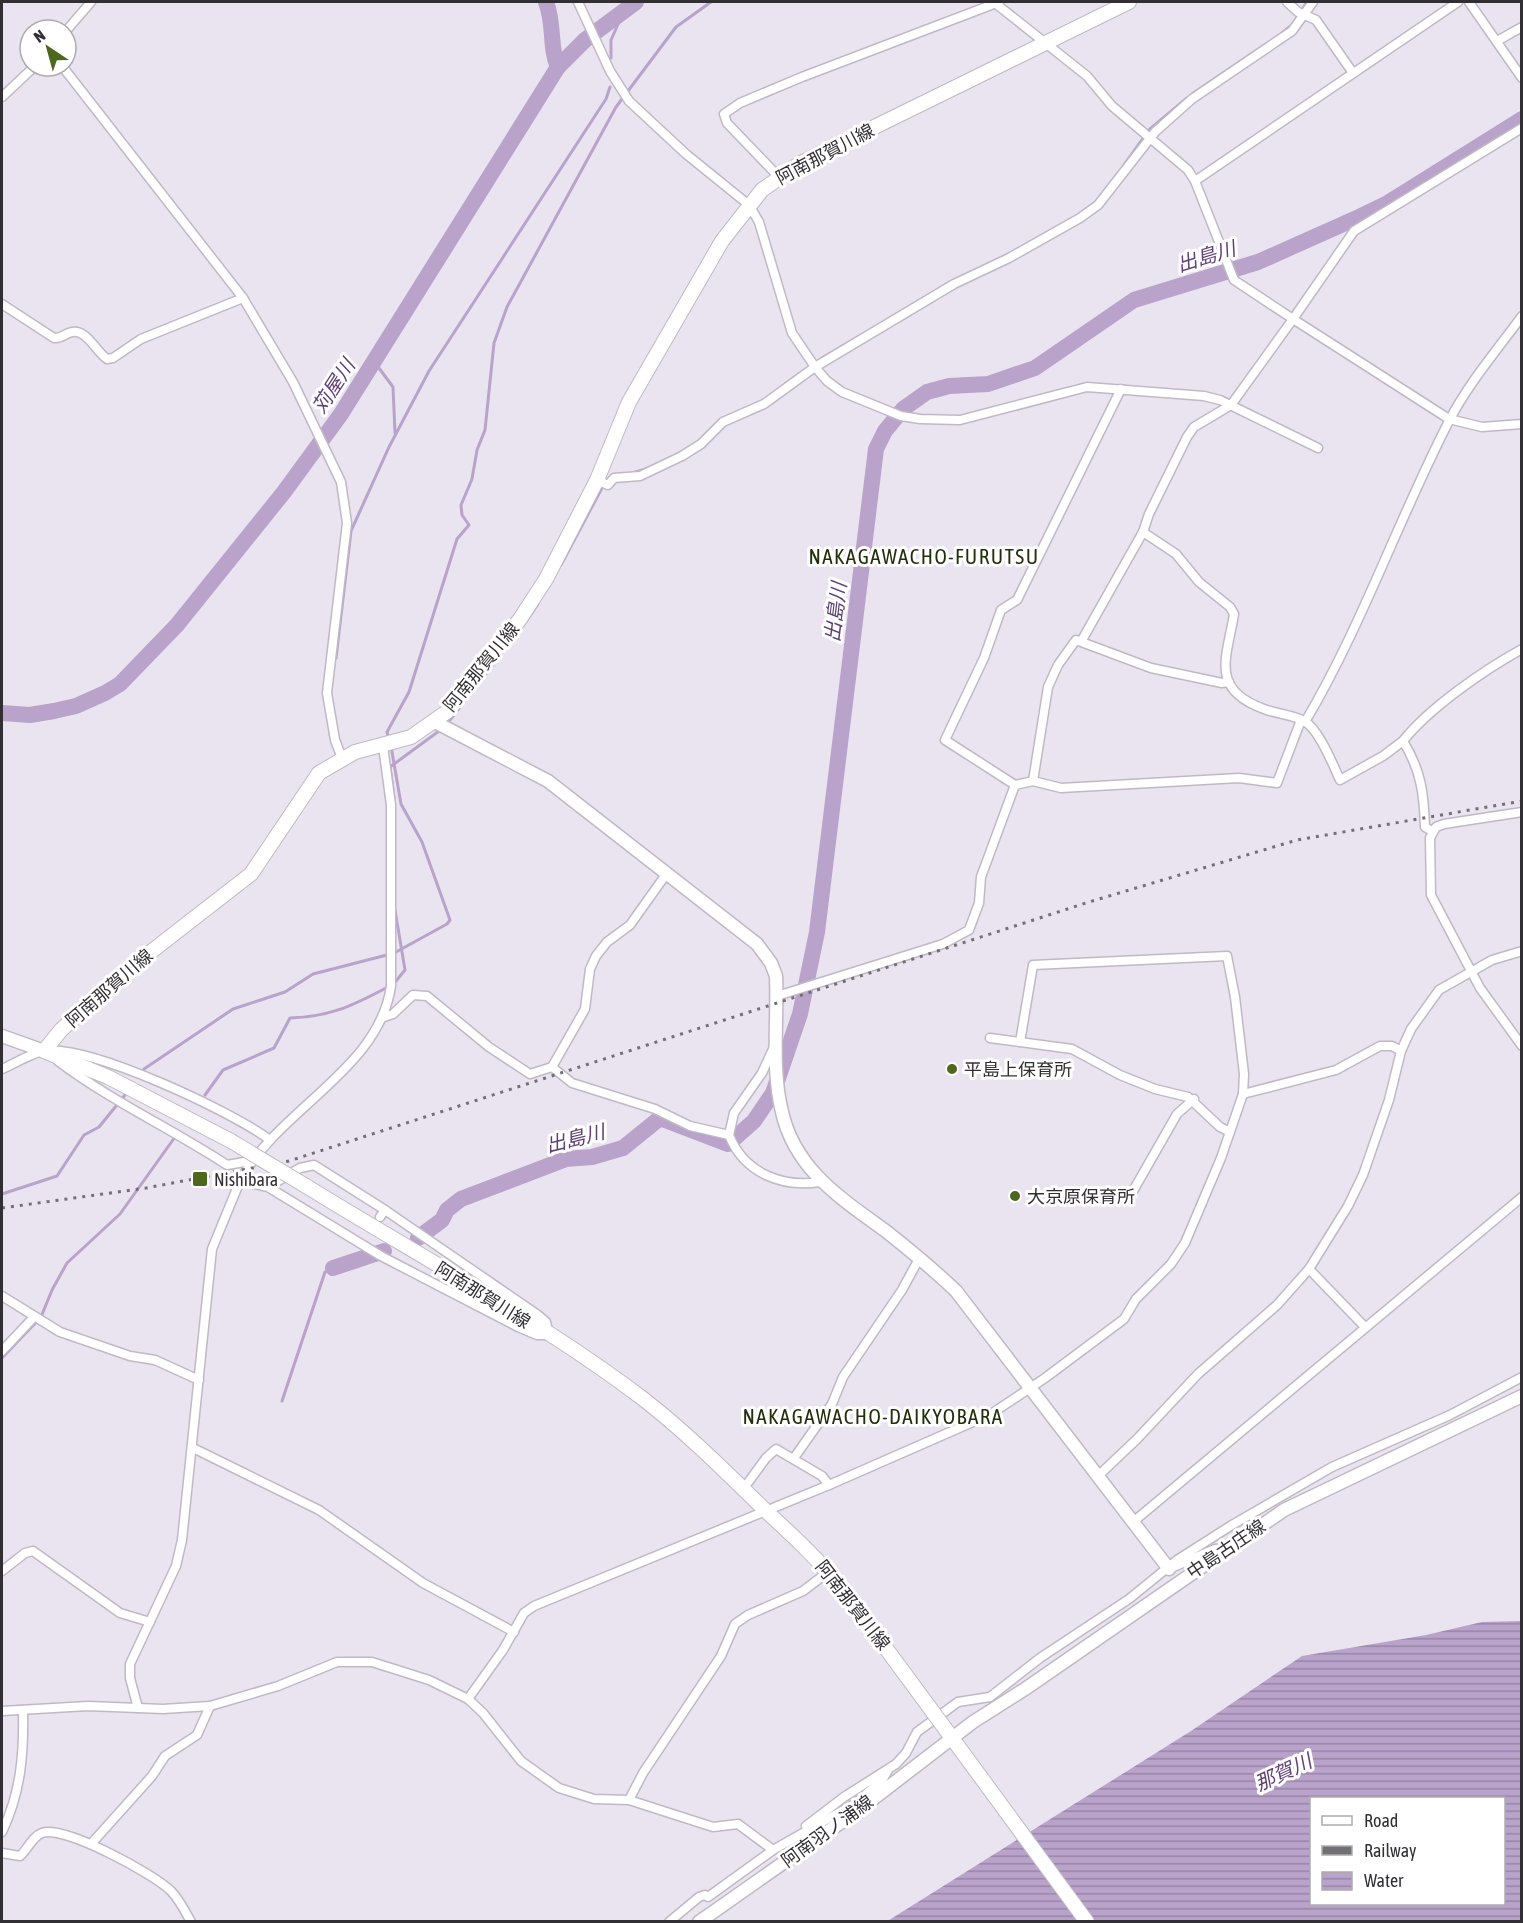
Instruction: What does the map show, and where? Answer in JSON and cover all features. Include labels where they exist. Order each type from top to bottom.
[{"type":"main road","name":"阿南那賀川線","points":[[1088,1922],[840,1586],[744,1488],[678,1427],[642,1398],[549,1335],[306,1186],[231,1142],[108,1077],[44,1051],[61,1030],[121,975],[251,874],[319,773],[342,758],[411,737],[435,722],[463,692],[520,619],[551,570],[601,482],[629,402],[722,241],[749,205],[778,176],[1129,2]]},
{"type":"street","points":[[77,18],[91,2]]},
{"type":"street","points":[[578,2],[610,70],[629,101],[686,154],[749,205],[759,222],[792,333],[813,365],[827,381],[842,392],[920,420],[960,420],[1087,387],[1204,396],[1231,405],[1318,448]]},
{"type":"street","points":[[778,176],[727,123],[724,114],[740,103],[802,77],[997,2],[1088,76],[1112,106],[1177,159],[1195,181],[1231,271],[1240,285],[1449,419],[1482,427],[1521,424]]},
{"type":"street","points":[[1287,2],[1302,14],[1316,20],[1353,73]]},
{"type":"street","points":[[601,482],[608,485],[614,478],[640,476],[682,456],[701,444],[723,422],[764,404],[813,365],[954,284],[1010,258],[1089,212],[1114,186],[1147,135],[1192,99],[1292,31],[1302,14],[1313,2]]},
{"type":"street","points":[[1195,181],[1458,2]]},
{"type":"street","points":[[1469,2],[1521,78]]},
{"type":"street","points":[[1497,41],[1521,27]]},
{"type":"street","points":[[2,97],[22,78]]},
{"type":"street","points":[[71,78],[243,298],[293,382],[326,448],[345,498],[347,523],[327,693],[335,740],[342,758]]},
{"type":"street","points":[[1082,640],[1143,532],[1149,514],[1187,437],[1194,427],[1231,405],[1354,231],[1521,128]]},
{"type":"street","points":[[2,304],[54,338],[73,332],[82,333],[107,359],[113,358],[141,339],[243,298]]},
{"type":"street","points":[[1121,389],[1017,600],[1001,610],[984,658],[945,740],[1015,785],[1033,781],[1061,788],[1239,778],[1277,783],[1303,721],[1343,655],[1393,538],[1449,419],[1521,316]]},
{"type":"street","points":[[1143,532],[1176,554],[1199,582],[1230,607],[1234,614],[1224,664],[1229,682],[1237,693],[1252,704],[1303,721],[1325,749],[1340,780],[1383,756],[1402,741],[1420,722],[1502,660],[1521,649]]},
{"type":"street","points":[[1033,781],[1048,687],[1058,665],[1076,640],[1082,640],[1151,668],[1222,683],[1229,682]]},
{"type":"street","points":[[435,722],[532,770],[757,944],[771,963],[776,976],[776,1040],[781,1111],[789,1137],[820,1182],[920,1257],[956,1291],[1169,1569]]},
{"type":"street","points":[[1402,741],[1414,760],[1422,780],[1425,827],[1432,831]]},
{"type":"street","points":[[138,1708],[130,1678],[130,1664],[178,1557],[189,1495],[212,1249],[250,1161],[365,1047],[384,1017],[391,986],[391,805],[383,746]]},
{"type":"street","points":[[777,996],[943,944],[969,930],[979,903],[981,877],[1015,785]]},
{"type":"street","points":[[1432,831],[1444,825],[1521,812]]},
{"type":"street","points":[[1432,831],[1431,896],[1480,988],[1521,1046]]},
{"type":"street","points":[[384,1017],[393,1014],[413,995],[427,996],[489,1047],[530,1074],[552,1067],[585,1009],[590,969],[596,956],[607,942],[630,925],[667,873]]},
{"type":"street","points":[[1098,1476],[1137,1439],[1198,1374],[1290,1293],[1309,1269],[1348,1206],[1363,1175],[1389,1100],[1401,1051],[1411,1029],[1439,990],[1471,970],[1507,954],[1521,951]]},
{"type":"street","points":[[468,1699],[514,1632],[524,1613],[534,1606],[829,1485],[991,1414],[1124,1319],[1136,1299],[1171,1264],[1185,1243],[1203,1202],[1221,1158],[1242,1094],[1244,1074],[1235,997],[1227,956],[1033,965],[1020,1042]]},
{"type":"street","points":[[2,1036],[44,1051],[84,1055],[139,1075],[254,1129],[270,1140]]},
{"type":"street","points":[[990,1038],[1072,1049],[1120,1075],[1194,1100],[1220,1127],[1228,1131]]},
{"type":"street","points":[[776,1040],[762,1073],[734,1113],[729,1135],[743,1160],[757,1171],[789,1183],[820,1182]]},
{"type":"street","points":[[1242,1094],[1336,1070],[1380,1046],[1392,1046],[1401,1051]]},
{"type":"street","points":[[2,1069],[44,1051]]},
{"type":"street","points":[[44,1051],[76,1075],[227,1165],[250,1161]]},
{"type":"street","points":[[552,1067],[572,1083],[655,1109],[690,1126],[729,1135]]},
{"type":"street","points":[[1129,1198],[1177,1114],[1194,1100]]},
{"type":"street","points":[[240,1181],[268,1187],[364,1240],[377,1253],[519,1327],[537,1335],[549,1335],[546,1322],[538,1315],[385,1210],[314,1165],[300,1168],[268,1187]]},
{"type":"street","points":[[1133,1522],[1521,1197]]},
{"type":"street","points":[[380,1218],[385,1210]]},
{"type":"street","points":[[794,1458],[832,1404],[843,1377],[914,1271],[920,1257]]},
{"type":"street","points":[[1309,1269],[1365,1328]]},
{"type":"street","points":[[2,1296],[60,1332],[155,1360],[199,1380]]},
{"type":"street","points":[[2,1351],[37,1319]]},
{"type":"street","points":[[669,1922],[699,1897],[705,1894],[708,1897],[844,1797],[889,1768],[906,1753],[917,1732],[958,1702],[990,1697],[1040,1658],[1129,1599],[1169,1569],[1177,1560],[1332,1467],[1450,1414],[1521,1377]]},
{"type":"street","name":"中島古庄線","points":[[954,1741],[1284,1510],[1324,1488],[1521,1396]]},
{"type":"street","points":[[193,1448],[319,1510],[423,1583],[514,1632]]},
{"type":"street","points":[[744,1488],[766,1458],[776,1449],[822,1476],[829,1485]]},
{"type":"street","points":[[1169,1569],[1215,1549],[1227,1548]]},
{"type":"street","points":[[2,1571],[26,1553],[33,1551],[120,1613],[150,1622]]},
{"type":"street","points":[[629,1800],[642,1773],[721,1656],[735,1624],[748,1615],[803,1591],[828,1572]]},
{"type":"street","points":[[2,1711],[88,1706],[138,1708],[210,1706],[278,1686],[337,1662],[372,1662],[429,1680],[468,1699],[483,1713],[521,1761],[552,1784],[594,1799],[629,1800],[713,1827],[738,1824],[773,1850]]},
{"type":"street","points":[[91,1844],[152,1776],[165,1756],[197,1735],[210,1706]]},
{"type":"street","points":[[2,1832],[11,1813],[22,1775],[23,1710]]},
{"type":"street","name":"阿南羽ノ浦線","points":[[699,1922],[858,1806],[954,1741]]},
{"type":"street","points":[[784,1842],[858,1806],[883,1779],[889,1768]]},
{"type":"street","points":[[2,1853],[13,1857],[20,1856],[37,1835],[44,1832],[53,1832],[91,1844],[170,1889],[191,1922]]},
{"type":"water","name":"那賀川","points":[[1521,1621],[1521,1921],[886,1922],[1191,1731],[1302,1656],[1426,1635],[1482,1622]]},
{"type":"waterway","points":[[546,2],[558,67]]},
{"type":"waterway","name":"苅屋川","points":[[2,713],[30,715],[54,711],[76,706],[105,693],[120,684],[177,625],[284,492],[341,414],[558,67],[585,40],[636,2]]},
{"type":"waterway","points":[[389,739],[387,732],[409,692],[457,539],[469,525],[462,515],[461,505],[472,479],[477,450],[485,430],[494,343],[507,307],[616,107],[676,27],[711,2]]},
{"type":"waterway","points":[[1301,11],[1307,2]]},
{"type":"waterway","points":[[611,58],[611,40],[623,13]]},
{"type":"waterway","points":[[1282,33],[1293,24]]},
{"type":"waterway","points":[[1192,94],[1266,44]]},
{"type":"waterway","points":[[336,658],[351,531],[389,447],[429,371],[606,99],[610,87]]},
{"type":"waterway","points":[[1124,165],[1150,129],[1187,98]]},
{"type":"waterway","name":"出島川","points":[[418,1238],[442,1220],[447,1210],[461,1199],[566,1159],[592,1157],[623,1148],[660,1118],[728,1144],[754,1121],[773,1093],[800,1014],[817,932],[876,449],[885,431],[903,409],[927,392],[949,386],[988,384],[1035,368],[1134,300],[1258,262],[1359,217],[1386,204],[1522,119]]},
{"type":"waterway","points":[[822,358],[858,337]]},
{"type":"waterway","points":[[373,360],[393,387],[395,433]]},
{"type":"waterway","points":[[785,384],[802,372]]},
{"type":"waterway","points":[[632,473],[646,469]]},
{"type":"waterway","points":[[561,565],[603,486]]},
{"type":"waterway","points":[[525,623],[538,604]]},
{"type":"waterway","points":[[450,720],[498,658]]},
{"type":"waterway","points":[[394,798],[390,767],[439,731]]},
{"type":"waterway","points":[[391,746],[401,804],[422,842],[450,920],[447,924],[396,952]]},
{"type":"waterway","points":[[395,910],[405,970],[396,981]]},
{"type":"waterway","points":[[144,1069],[233,1009],[285,992],[313,974],[387,955]]},
{"type":"waterway","points":[[205,1095],[223,1070],[274,1048],[290,1018],[329,1013],[386,988]]},
{"type":"waterway","points":[[2,1194],[57,1176],[84,1135],[99,1127],[125,1095]]},
{"type":"waterway","points":[[2,1358],[41,1317],[52,1290],[67,1263],[120,1214],[175,1137]]},
{"type":"waterway","name":"出島川","points":[[333,1268],[384,1251]]},
{"type":"waterway","points":[[282,1401],[325,1272],[333,1268]]},
{"type":"railway","points":[[2,1208],[146,1188],[289,1161],[1089,902],[1297,840],[1522,801]]},
{"type":"place","name":"平島上保育所","points":[[952,1069]]},
{"type":"place","name":"Nishibara","points":[[200,1179]]},
{"type":"place","name":"大京原保育所","points":[[1015,1196]]},
{"type":"district","name":"NAKAGAWACHO-FURUTSU","points":[[924,556]]},
{"type":"district","name":"NAKAGAWACHO-DAIKYOBARA","points":[[873,1416]]}]
